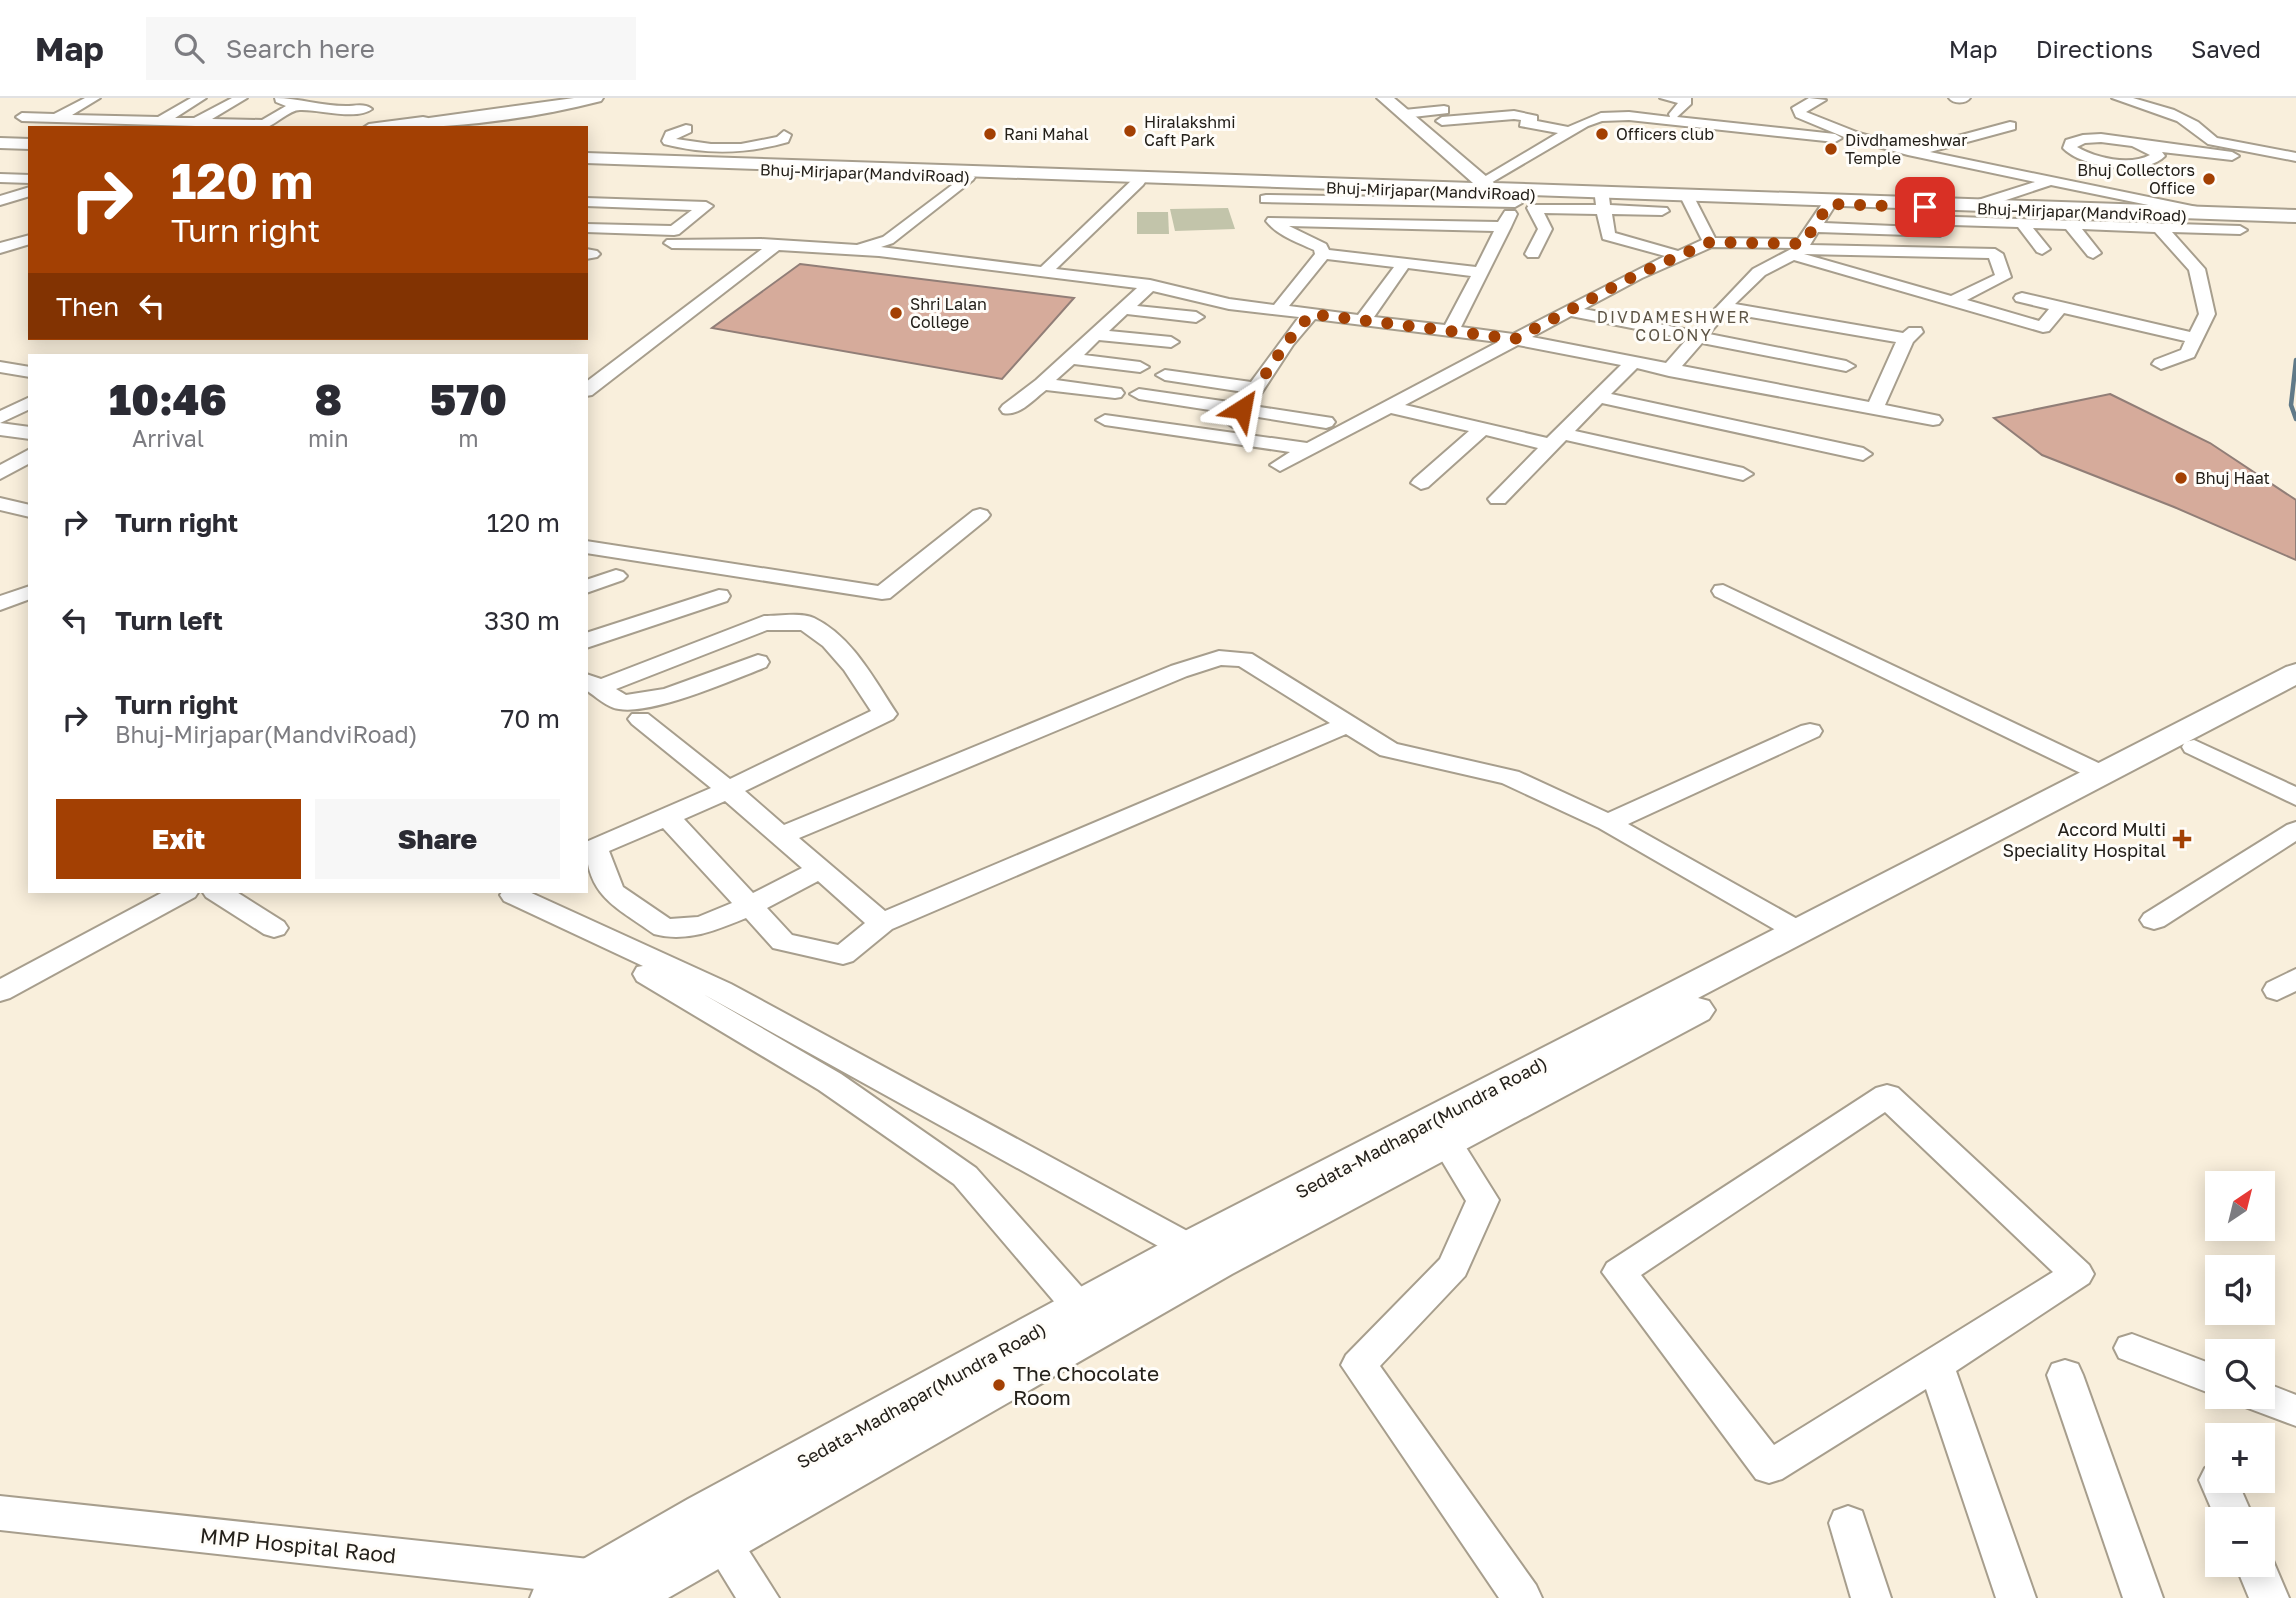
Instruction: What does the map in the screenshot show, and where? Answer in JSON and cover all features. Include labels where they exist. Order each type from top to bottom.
[{"type":"main road","points":[[408,126],[559,106],[595,98]]},
{"type":"main road","points":[[1365,98],[1466,190]]},
{"type":"main road","points":[[1385,98],[1488,188]]},
{"type":"main road","points":[[0,141],[28,141]]},
{"type":"main road","name":"Bhuj-Mirjapar(MandviRoad)","points":[[588,160],[1466,190]]},
{"type":"main road","name":"Bhuj-Mirjapar(MandviRoad)","points":[[588,160],[1138,182],[1265,192],[1488,188],[2197,211],[2275,216]]},
{"type":"main road","name":"Bhuj-Mirjapar(MandviRoad)","points":[[1488,188],[1518,199],[1603,203],[1689,200],[2275,216]]},
{"type":"main road","points":[[2275,216],[2296,218]]},
{"type":"main road","name":"Sedata-Madhapar(Mundra Road)","points":[[555,1598],[618,1588],[721,1541],[1088,1318],[1190,1248],[1458,1105],[2296,674]]},
{"type":"main road","name":"Sedata-Madhapar(Mundra Road)","points":[[618,1588],[694,1520],[1088,1318],[1217,1262],[2296,694]]},
{"type":"street","points":[[55,118],[94,98]]},
{"type":"street","points":[[160,121],[200,98]]},
{"type":"street","points":[[196,122],[241,98]]},
{"type":"street","points":[[279,98],[295,106],[333,110],[366,109]]},
{"type":"street","points":[[384,126],[555,104],[581,98]]},
{"type":"street","points":[[1666,98],[1687,101],[1675,114]]},
{"type":"street","points":[[1815,98],[1820,100],[1798,108],[1800,114],[1816,123],[1913,152],[2026,178]]},
{"type":"street","points":[[1955,98],[1964,98]]},
{"type":"street","points":[[2118,98],[2193,124],[2203,129],[2213,141],[2296,157]]},
{"type":"street","points":[[1594,105],[1625,111],[1617,117]]},
{"type":"street","points":[[22,117],[265,124],[295,106]]},
{"type":"street","points":[[71,110],[175,113]]},
{"type":"street","points":[[1404,114],[1514,115],[1532,118],[1525,123],[1569,131]]},
{"type":"street","points":[[1488,188],[1569,131],[1601,117],[1864,139]]},
{"type":"street","points":[[1913,152],[2010,126]]},
{"type":"street","points":[[687,130],[671,135],[669,141],[683,145],[724,148],[767,145],[783,139],[784,135]]},
{"type":"street","points":[[2146,146],[2157,154],[2156,158],[2132,163],[2093,159],[2073,151],[2071,143],[2098,138],[2296,165]]},
{"type":"street","points":[[1874,155],[2026,178],[2197,211]]},
{"type":"street","points":[[1980,204],[2048,182],[2093,159]]},
{"type":"street","points":[[890,247],[968,177]]},
{"type":"street","points":[[0,178],[28,179]]},
{"type":"street","points":[[1044,272],[1138,182]]},
{"type":"street","points":[[0,201],[28,192]]},
{"type":"street","points":[[1323,254],[1321,247],[1292,235],[1270,219],[1265,192],[1518,199],[1451,331]]},
{"type":"street","points":[[1689,200],[1710,242]]},
{"type":"street","points":[[588,202],[706,206],[674,232],[588,228]]},
{"type":"street","points":[[1533,254],[1545,229],[1534,208],[1603,203],[1662,211]]},
{"type":"street","points":[[1603,203],[1608,236],[1677,255]]},
{"type":"street","points":[[1669,371],[1723,307],[1759,272],[1798,249],[1829,204]]},
{"type":"street","points":[[1912,207],[1920,220],[2240,230]]},
{"type":"street","points":[[1273,221],[1504,227]]},
{"type":"street","points":[[2022,223],[2042,249]]},
{"type":"street","points":[[2070,224],[2093,253]]},
{"type":"street","points":[[2158,227],[2197,269],[2207,314],[2188,353],[2161,364]]},
{"type":"street","points":[[1814,228],[1980,234]]},
{"type":"street","points":[[0,248],[28,240]]},
{"type":"street","points":[[1280,465],[1568,311],[1677,255],[1710,242],[1798,249],[1995,254],[2003,277],[1953,301]]},
{"type":"street","points":[[673,243],[855,250],[890,247],[1044,272],[1150,285],[1229,304],[1515,339],[1933,421]]},
{"type":"street","points":[[588,389],[776,245]]},
{"type":"street","points":[[1798,249],[1953,301],[2043,327],[2060,307]]},
{"type":"street","points":[[1323,254],[1481,272]]},
{"type":"street","points":[[1278,310],[1323,254]]},
{"type":"street","points":[[1363,320],[1404,263]]},
{"type":"street","points":[[1009,409],[1042,384],[1150,285]]},
{"type":"street","points":[[2022,299],[2195,338]]},
{"type":"street","points":[[1723,307],[1911,335],[1874,410]]},
{"type":"street","points":[[1123,309],[1196,317]]},
{"type":"street","points":[[1568,311],[1846,366]]},
{"type":"street","points":[[1222,437],[1311,314]]},
{"type":"street","points":[[1095,335],[1171,342]]},
{"type":"street","points":[[1069,358],[1140,367]]},
{"type":"street","points":[[1193,358],[1173,376],[1256,388]]},
{"type":"street","points":[[1497,499],[1632,363]]},
{"type":"street","points":[[0,367],[28,372]]},
{"type":"street","points":[[1042,384],[1115,393]]},
{"type":"street","points":[[1139,394],[1326,422]]},
{"type":"street","points":[[1598,397],[1863,454]]},
{"type":"street","points":[[0,418],[28,403]]},
{"type":"street","points":[[1803,440],[1849,405]]},
{"type":"street","points":[[1389,407],[1482,429],[1743,474]]},
{"type":"street","points":[[1105,419],[1310,449]]},
{"type":"street","points":[[0,429],[28,433]]},
{"type":"street","points":[[1421,482],[1482,429]]},
{"type":"street","points":[[0,472],[28,456]]},
{"type":"street","points":[[0,494],[28,498]]},
{"type":"street","points":[[0,503],[28,510]]},
{"type":"street","points":[[588,547],[882,593],[980,515]]},
{"type":"street","points":[[588,586],[616,576]]},
{"type":"street","points":[[1723,591],[2100,773]]},
{"type":"street","points":[[0,603],[28,593]]},
{"type":"street","points":[[588,640],[719,596]]},
{"type":"street","points":[[592,684],[764,623],[806,623],[831,641],[853,666],[885,713],[728,790],[594,848],[611,891],[664,928],[702,926],[750,906],[819,870]]},
{"type":"street","points":[[780,835],[1166,677],[1219,658],[1244,659],[1389,750],[1510,777],[1608,823],[1798,931]]},
{"type":"street","points":[[592,684],[622,703],[669,695],[758,662]]},
{"type":"street","points":[[640,719],[728,790],[882,923]]},
{"type":"street","points":[[666,815],[783,942],[843,955],[882,923],[1348,724]]},
{"type":"street","points":[[1608,823],[1810,731]]},
{"type":"street","points":[[2194,747],[2296,797]]},
{"type":"street","points":[[2154,920],[2296,830]]},
{"type":"street","points":[[0,990],[181,893]]},
{"type":"street","points":[[219,893],[274,929]]},
{"type":"street","points":[[510,893],[720,991],[1190,1248]]},
{"type":"street","points":[[510,893],[830,1082],[965,1175],[1088,1318]]},
{"type":"street","points":[[1887,1096],[2077,1274],[1936,1365],[1769,1467],[1619,1272],[1887,1096]]},
{"type":"street","points":[[1446,1140],[1483,1200],[1454,1267],[1359,1365],[1522,1598]]},
{"type":"street","points":[[2132,1348],[2205,1376]]},
{"type":"street","points":[[1936,1365],[2016,1598]]},
{"type":"street","points":[[2065,1375],[2143,1598]]},
{"type":"street","points":[[2275,1403],[2296,1411]]},
{"type":"street","name":"MMP Hospital Raod","points":[[0,1513],[618,1588]]},
{"type":"street","points":[[1848,1523],[1871,1598]]},
{"type":"street","points":[[721,1541],[759,1598]]},
{"type":"street","points":[[2260,1577],[2269,1598]]},
{"type":"green space","points":[[1228,208],[1235,229],[1175,231],[1170,209]]},
{"type":"green space","points":[[1137,212],[1168,212],[1169,234],[1137,234]]},
{"type":"building","name":"Shri Lalan College","points":[[800,264],[1074,298],[1002,379],[712,328]]},
{"type":"building","name":"Bhuj Haat","points":[[2110,394],[2210,443],[2296,500],[2296,560],[2174,507],[2042,455],[1994,418]]},
{"type":"waterway","points":[[2296,360],[2291,405],[2296,419]]},
{"type":"place","name":"Hiralakshmi Caft Park","points":[[1130,131]]},
{"type":"place","name":"Rani Mahal","points":[[990,134]]},
{"type":"place","name":"Officers club","points":[[1602,134]]},
{"type":"place","name":"Divdhameshwar Temple","points":[[1831,149]]},
{"type":"place","name":"Bhuj Collectors Office","points":[[2209,179]]},
{"type":"place","name":"Shri Lalan College","points":[[896,313]]},
{"type":"place","name":"Bhuj Haat","points":[[2181,478]]},
{"type":"place","name":"Accord Multi Speciality Hospital","points":[[2182,839]]},
{"type":"place","name":"The Chocolate Room","points":[[999,1385]]},
{"type":"district","name":"DIVDAMESHWER COLONY","points":[[1674,326]]},
{"type":"route","points":[[1242,409],[1287,342],[1311,314],[1515,339],[1636,275],[1710,242],[1803,244],[1829,204],[1925,207]]}]
